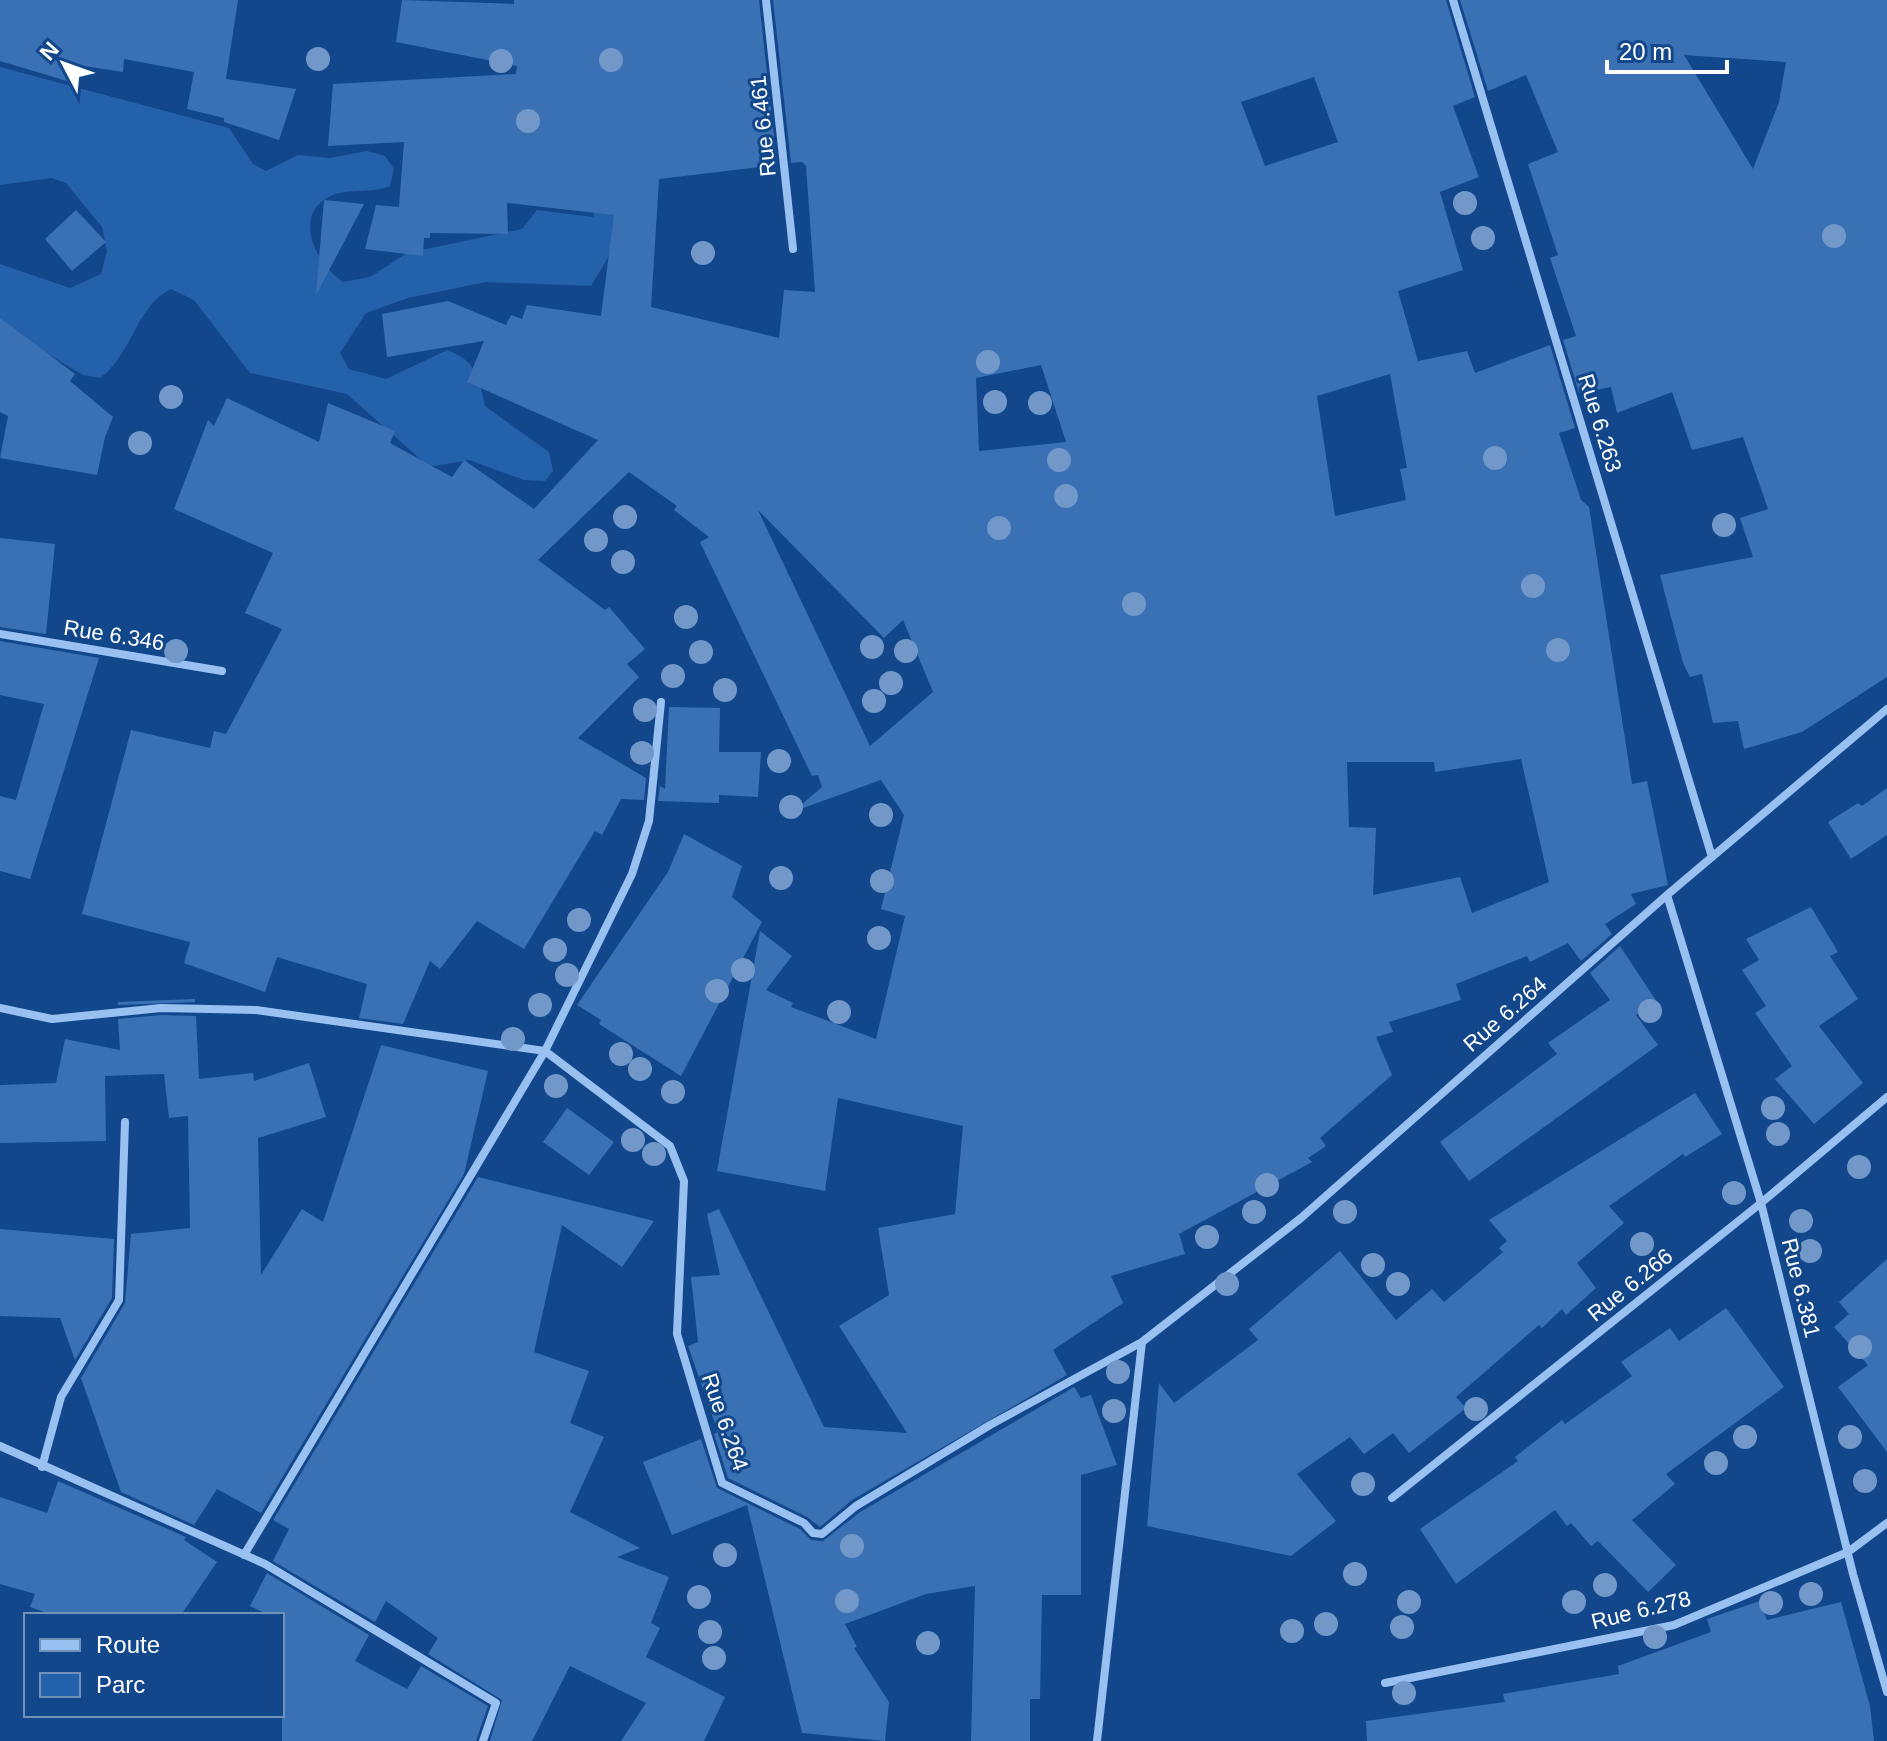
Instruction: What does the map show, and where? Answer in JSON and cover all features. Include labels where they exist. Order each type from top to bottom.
[{"type":"street","name":"Rue 6.461","points":[[766,0],[793,249]]},
{"type":"street","name":"Rue 6.263","points":[[1453,0],[1712,857]]},
{"type":"street","name":"Rue 6.346","points":[[0,634],[222,671]]},
{"type":"street","points":[[244,1555],[545,1051],[632,874],[649,821],[661,702]]},
{"type":"street","name":"Rue 6.264","points":[[545,1051],[670,1146],[684,1181],[677,1334],[722,1483],[804,1523],[813,1533],[822,1534],[856,1506],[963,1441],[1142,1342],[1301,1218],[1667,895],[1887,709]]},
{"type":"street","name":"Rue 6.381","points":[[1667,895],[1761,1203],[1848,1552],[1887,1692]]},
{"type":"street","points":[[0,1008],[52,1019],[161,1008],[256,1010],[545,1051]]},
{"type":"street","name":"Rue 6.266","points":[[1392,1498],[1761,1203],[1887,1097]]},
{"type":"street","points":[[42,1467],[61,1397],[119,1300],[125,1122]]},
{"type":"street","points":[[1097,1741],[1142,1342]]},
{"type":"street","points":[[0,1446],[244,1555],[496,1703],[483,1741]]},
{"type":"street","name":"Rue 6.278","points":[[1385,1683],[1674,1625],[1848,1552],[1887,1523]]},
{"type":"green space","points":[[0,67],[229,128],[253,164],[266,171],[298,155],[330,158],[367,151],[385,156],[394,169],[390,186],[333,195],[320,203],[313,214],[310,226],[317,251],[333,274],[343,282],[370,277],[407,253],[522,229],[537,210],[593,217],[607,150],[631,143],[609,256],[591,286],[486,282],[408,298],[366,313],[340,353],[349,369],[386,379],[447,350],[457,354],[475,371],[485,406],[549,452],[553,471],[545,481],[524,480],[469,460],[429,467],[347,394],[250,373],[194,300],[171,289],[150,307],[120,357],[100,378],[83,375],[0,325],[0,264],[70,288],[101,274],[107,251],[102,227],[66,183],[52,178],[0,185]]},
{"type":"building","points":[[0,0],[238,0],[226,79],[296,89],[279,140],[224,122],[224,118],[187,109],[194,72],[124,59],[123,72],[84,66],[77,84],[0,61]]},
{"type":"building","points":[[402,0],[514,4],[514,0],[759,0],[777,165],[659,179],[651,307],[779,338],[784,290],[815,292],[806,166],[802,162],[791,163],[773,0],[1446,0],[1475,97],[1453,106],[1479,177],[1440,192],[1463,270],[1398,291],[1418,361],[1467,351],[1475,373],[1550,345],[1575,428],[1559,433],[1581,500],[1589,507],[1632,784],[1647,781],[1668,885],[1631,894],[1636,904],[1605,924],[1612,934],[1581,961],[1568,943],[1530,962],[1527,956],[1456,984],[1461,1000],[1389,1022],[1393,1032],[1376,1037],[1392,1075],[1320,1138],[1326,1146],[1308,1158],[1312,1162],[1179,1234],[1185,1254],[1111,1276],[1123,1303],[1053,1350],[1067,1375],[852,1500],[820,1527],[807,1517],[728,1478],[714,1434],[718,1432],[688,1346],[698,1342],[691,1277],[720,1275],[707,1214],[719,1209],[824,1427],[907,1433],[839,1326],[889,1295],[878,1228],[955,1214],[963,1126],[838,1098],[825,1191],[717,1171],[760,931],[792,956],[766,990],[793,1003],[791,1007],[876,1039],[905,916],[881,909],[904,815],[881,780],[803,808],[801,805],[822,787],[818,775],[812,776],[700,542],[709,537],[674,510],[677,506],[629,472],[538,560],[605,610],[609,607],[645,649],[627,664],[639,677],[578,738],[646,778],[644,800],[621,799],[602,835],[595,831],[524,949],[477,921],[440,969],[430,961],[403,1024],[359,1018],[367,984],[277,957],[265,992],[184,963],[190,942],[82,914],[131,730],[210,748],[214,731],[226,734],[282,629],[245,613],[273,553],[174,509],[208,420],[214,426],[227,398],[319,442],[328,403],[395,431],[390,443],[452,477],[464,460],[534,509],[598,440],[467,382],[484,341],[387,357],[382,314],[448,301],[506,325],[511,315],[522,319],[527,305],[601,316],[614,215],[507,203],[508,234],[430,233],[430,238],[424,238],[423,256],[365,249],[376,205],[399,207],[404,142],[328,146],[333,84],[516,74],[517,66],[396,42]],"holes":[[[1314,77],[1338,142],[1265,166],[1241,102]],[[1041,365],[1066,442],[979,451],[976,378]],[[1390,374],[1407,468],[1400,469],[1406,500],[1335,516],[1317,396]],[[758,510],[884,638],[903,620],[933,692],[870,746]],[[1521,759],[1549,882],[1472,913],[1460,877],[1373,895],[1376,828],[1349,827],[1347,762],[1434,762],[1435,772]]]},
{"type":"building","points":[[1460,0],[1887,0],[1887,677],[1802,732],[1744,749],[1738,721],[1713,723],[1702,674],[1690,677],[1683,663],[1660,575],[1753,557],[1740,518],[1768,509],[1743,437],[1692,450],[1672,392],[1617,413],[1611,387],[1579,393],[1563,340],[1576,336],[1550,258],[1558,255],[1528,164],[1558,152],[1526,75],[1488,91]],"holes":[[[1684,55],[1786,62],[1779,102],[1753,169]]]},
{"type":"building","points":[[324,200],[364,204],[316,295]]},
{"type":"building","points":[[76,210],[106,242],[72,271],[45,239]]},
{"type":"building","points":[[0,318],[75,374],[70,381],[113,417],[97,475],[0,458],[8,416],[0,412]]},
{"type":"building","points":[[0,538],[55,544],[46,634],[0,627]]},
{"type":"building","points":[[0,641],[99,658],[30,879],[0,871],[0,796],[16,800],[44,704],[0,695]]},
{"type":"building","points":[[669,707],[720,708],[719,752],[761,752],[758,797],[719,795],[719,803],[658,801],[660,786],[665,789]]},
{"type":"building","points":[[1887,788],[1887,835],[1851,859],[1828,822],[1858,803],[1862,806]]},
{"type":"building","points":[[684,834],[742,866],[732,897],[762,922],[681,1076],[599,1024],[601,1020],[577,1005],[668,872]]},
{"type":"building","points":[[1811,907],[1838,952],[1830,956],[1858,999],[1819,1026],[1863,1083],[1814,1124],[1775,1079],[1792,1066],[1755,1013],[1766,1006],[1742,970],[1759,960],[1746,939]]},
{"type":"building","points":[[1620,946],[1657,1002],[1636,1015],[1658,1045],[1469,1181],[1440,1142],[1557,1054],[1548,1043],[1610,1000],[1590,973]]},
{"type":"building","points":[[195,999],[195,1002],[118,1005],[118,1002]]},
{"type":"building","points":[[196,1016],[199,1079],[253,1073],[254,1081],[309,1063],[326,1117],[258,1138],[261,1275],[302,1209],[323,1222],[381,1045],[488,1071],[464,1174],[261,1513],[217,1489],[194,1525],[121,1492],[81,1378],[125,1303],[131,1234],[190,1228],[188,1116],[169,1118],[164,1074],[105,1076],[106,1141],[0,1143],[0,1085],[56,1083],[65,1039],[120,1050],[118,1019]]},
{"type":"building","points":[[1695,1093],[1722,1134],[1685,1157],[1683,1154],[1609,1206],[1624,1223],[1577,1263],[1596,1288],[1566,1315],[1562,1309],[1542,1328],[1539,1325],[1456,1397],[1466,1408],[1409,1453],[1393,1433],[1364,1454],[1350,1437],[1297,1474],[1336,1521],[1291,1556],[1147,1526],[1159,1383],[1174,1403],[1258,1340],[1249,1329],[1340,1251],[1396,1320],[1432,1289],[1444,1302],[1503,1252],[1499,1248],[1507,1241],[1489,1220]]},
{"type":"building","points":[[567,1108],[614,1142],[589,1175],[543,1142]]},
{"type":"building","points":[[478,1177],[654,1221],[622,1267],[562,1225],[534,1352],[589,1371],[570,1423],[604,1437],[570,1512],[640,1548],[617,1557],[669,1577],[651,1623],[660,1628],[646,1657],[725,1697],[704,1741],[621,1741],[646,1703],[570,1666],[532,1741],[490,1741],[502,1700],[428,1654],[438,1638],[386,1601],[375,1622],[273,1561],[289,1529],[273,1520]]},
{"type":"building","points":[[0,1229],[114,1239],[112,1298],[75,1360],[60,1318],[0,1316]]},
{"type":"building","points":[[1887,1259],[1887,1452],[1838,1387],[1868,1365],[1834,1327],[1849,1314],[1839,1302]]},
{"type":"building","points":[[1726,1308],[1784,1387],[1666,1474],[1675,1484],[1632,1520],[1676,1565],[1648,1592],[1598,1541],[1591,1546],[1571,1523],[1567,1526],[1555,1510],[1456,1584],[1420,1529],[1518,1461],[1515,1457],[1562,1420],[1565,1424],[1632,1376],[1621,1362],[1670,1328],[1679,1341]]},
{"type":"building","points":[[1074,1387],[1081,1398],[1091,1395],[1117,1465],[1081,1475],[1081,1595],[1042,1595],[1040,1699],[1030,1699],[1030,1741],[971,1741],[975,1586],[926,1594],[845,1624],[857,1647],[854,1648],[889,1702],[885,1741],[802,1733],[747,1505],[672,1535],[643,1462],[701,1439],[717,1488],[800,1529],[811,1540],[823,1541],[860,1512]]},
{"type":"building","points":[[58,1481],[186,1537],[184,1540],[217,1562],[182,1613],[47,1613],[30,1607],[35,1594],[0,1584],[0,1497],[47,1513]]},
{"type":"building","points":[[267,1573],[369,1635],[355,1661],[407,1689],[421,1666],[488,1706],[476,1741],[282,1741],[284,1613],[265,1613],[250,1606]]},
{"type":"building","points":[[1760,1601],[1767,1620],[1841,1602],[1870,1706],[1874,1741],[1367,1741],[1366,1721],[1505,1702],[1503,1694],[1619,1674],[1618,1666],[1711,1632],[1707,1619]]}]
